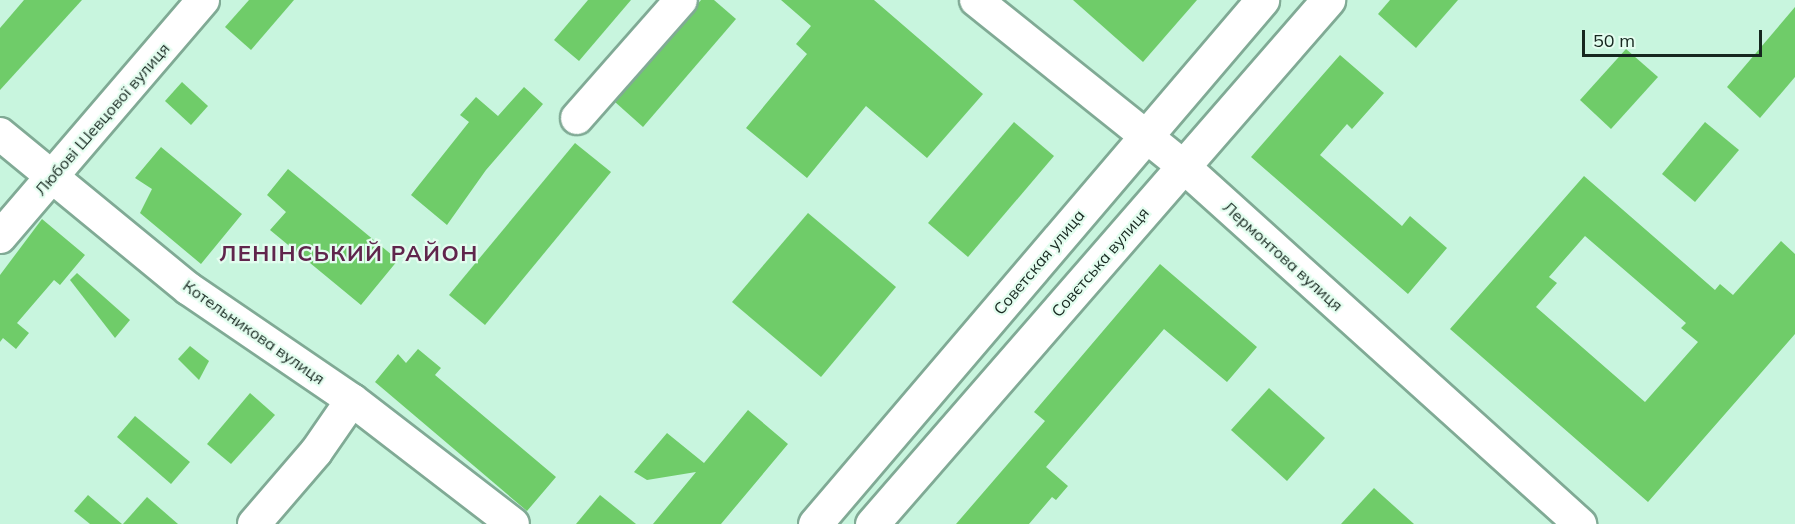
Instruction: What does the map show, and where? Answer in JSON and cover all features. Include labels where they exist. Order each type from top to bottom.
[{"type":"main road","name":"Советская улица","points":[[815,524],[1262,0]]},
{"type":"main road","name":"Совєтська вулиця","points":[[872,524],[1328,0]]},
{"type":"street","name":"Любові Шевцової вулиця","points":[[0,237],[203,0]]},
{"type":"street","points":[[577,118],[681,0]]},
{"type":"street","name":"Лермонтова вулиця","points":[[976,0],[1183,166],[1580,524]]},
{"type":"street","name":"Котельникова вулиця","points":[[0,134],[54,175],[189,289],[352,400],[513,524]]},
{"type":"street","points":[[254,524],[316,452],[352,400]]},
{"type":"building","points":[[24,0],[82,0],[0,90],[0,28]]},
{"type":"building","points":[[249,0],[294,0],[251,50],[225,27]]},
{"type":"building","points":[[588,0],[631,0],[579,61],[554,40]]},
{"type":"building","points":[[701,0],[714,0],[736,19],[643,127],[615,102]]},
{"type":"building","points":[[781,0],[874,0],[983,94],[927,158],[866,106],[807,178],[746,128],[807,54],[796,44],[811,26]]},
{"type":"building","points":[[1073,0],[1197,0],[1143,62]]},
{"type":"building","points":[[1390,0],[1458,0],[1416,48],[1378,14]]},
{"type":"building","points":[[1795,7],[1795,77],[1760,118],[1727,87]]},
{"type":"building","points":[[1626,49],[1658,77],[1611,129],[1580,100]]},
{"type":"building","points":[[1340,55],[1384,93],[1352,129],[1347,124],[1320,155],[1402,226],[1410,216],[1447,248],[1408,294],[1251,157]]},
{"type":"building","points":[[182,82],[208,106],[191,125],[165,101]]},
{"type":"building","points":[[524,87],[543,104],[486,170],[447,225],[411,195],[469,122],[460,115],[476,97],[498,116]]},
{"type":"building","points":[[1014,122],[1054,156],[968,257],[928,223]]},
{"type":"building","points":[[1705,122],[1739,150],[1695,202],[1662,174]]},
{"type":"building","points":[[575,143],[611,172],[485,325],[449,295]]},
{"type":"building","points":[[161,147],[242,214],[201,264],[140,213],[152,189],[135,178]]},
{"type":"building","points":[[288,169],[398,260],[361,305],[270,230],[286,212],[267,195]]},
{"type":"building","points":[[1584,176],[1715,290],[1720,284],[1733,295],[1781,241],[1795,254],[1795,334],[1648,502],[1450,329]],"holes":[[[1585,236],[1686,323],[1681,328],[1698,342],[1645,402],[1536,307],[1557,283],[1549,277]]]},
{"type":"building","points":[[808,213],[896,287],[821,377],[732,302]]},
{"type":"building","points":[[42,219],[85,255],[60,285],[54,280],[17,323],[29,333],[16,349],[3,338],[0,342],[0,275]]},
{"type":"building","points":[[1160,264],[1257,347],[1227,382],[1164,329],[1046,467],[1068,486],[1056,500],[1052,497],[1029,524],[956,524],[1045,421],[1034,412]]},
{"type":"building","points":[[77,273],[130,320],[115,338],[70,280]]},
{"type":"building","points":[[190,346],[209,361],[199,380],[178,359]]},
{"type":"building","points":[[418,349],[441,368],[435,375],[556,477],[527,511],[375,382],[398,354],[406,363]]},
{"type":"building","points":[[1269,388],[1325,438],[1287,481],[1231,430]]},
{"type":"building","points":[[250,393],[275,415],[231,464],[207,444]]},
{"type":"building","points":[[748,410],[788,444],[721,524],[653,524],[696,472],[647,480],[634,472],[667,433],[704,463]]},
{"type":"building","points":[[135,416],[190,462],[171,484],[117,437]]},
{"type":"building","points":[[1374,488],[1414,524],[1341,524]]},
{"type":"building","points":[[88,495],[122,524],[90,524],[74,511]]},
{"type":"building","points":[[600,495],[636,524],[576,524]]},
{"type":"building","points":[[147,497],[178,524],[123,524]]},
{"type":"district","name":"ЛЕНІНСЬКИЙ РАЙОН","points":[[349,254]]}]
